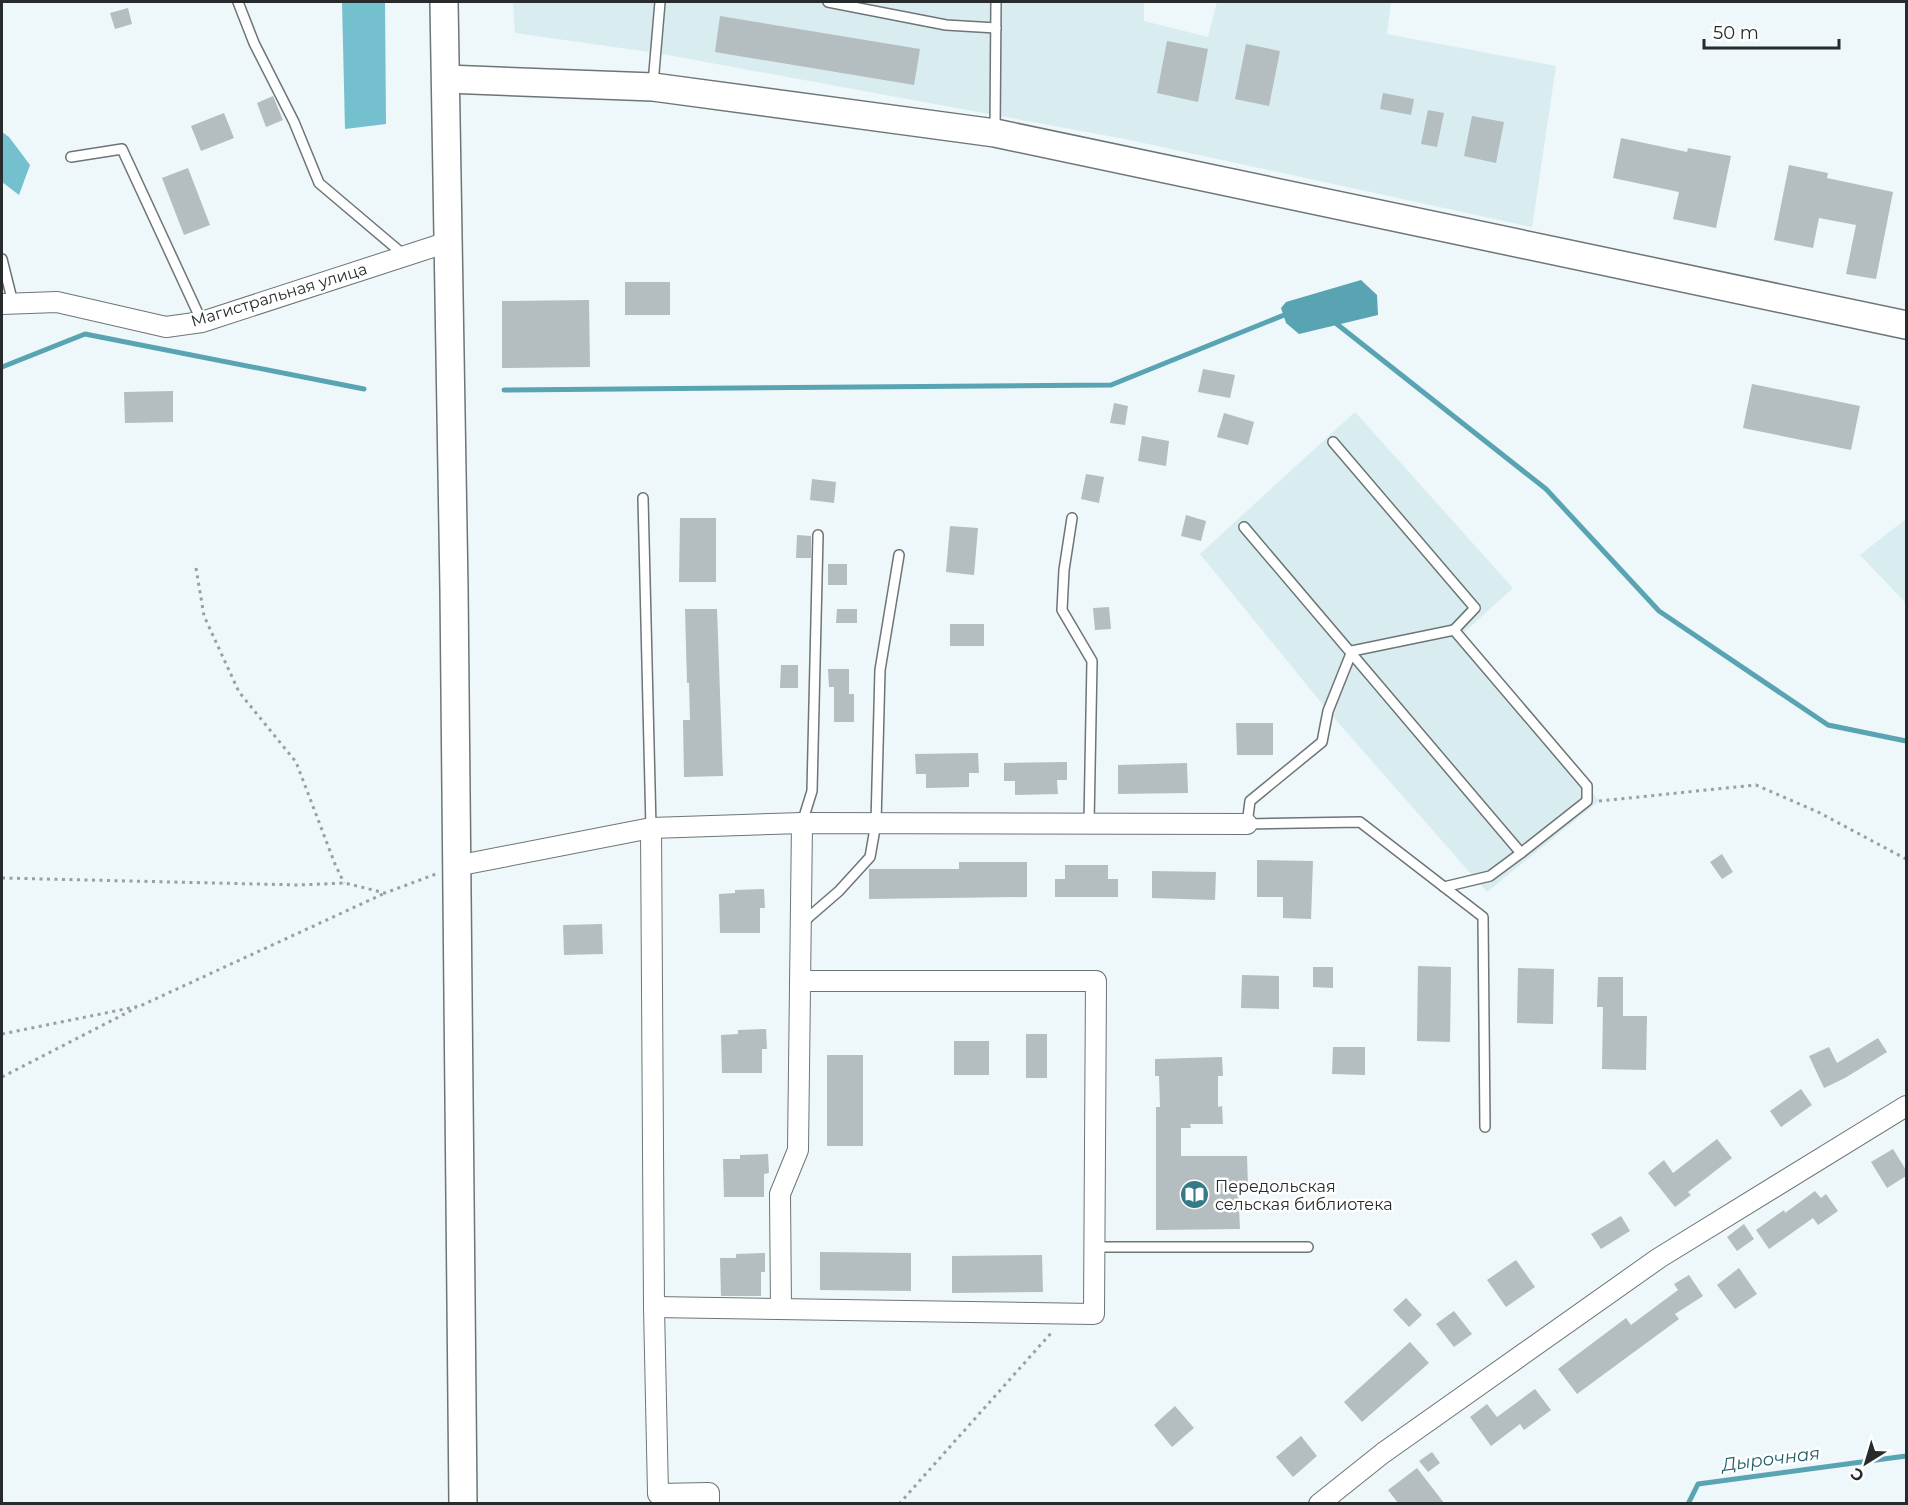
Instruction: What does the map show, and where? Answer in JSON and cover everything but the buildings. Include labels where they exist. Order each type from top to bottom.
[{"type":"main road","points":[[444,2],[454,589],[463,1503]]},
{"type":"main road","points":[[446,79],[653,87],[994,133],[1906,325]]},
{"type":"street","name":"Магистральная улица","points":[[7,303],[57,302],[166,327],[202,322],[448,242]]},
{"type":"street","points":[[456,866],[651,828],[802,823],[1247,824]]},
{"type":"street","points":[[781,1309],[780,1194],[798,1150],[802,823]]},
{"type":"street","points":[[651,828],[654,1306],[658,1494],[709,1493],[709,1503]]},
{"type":"street","points":[[654,1306],[1094,1314],[1096,981],[800,981]]},
{"type":"street","points":[[1319,1503],[1383,1453],[1659,1258],[1906,1106]]},
{"type":"lane","points":[[238,2],[254,43],[294,122],[319,183],[404,255]]},
{"type":"lane","points":[[653,87],[660,2]]},
{"type":"lane","points":[[828,2],[946,25],[996,28]]},
{"type":"lane","points":[[994,133],[996,2]]},
{"type":"lane","points":[[71,157],[122,149],[202,322]]},
{"type":"lane","points":[[2,259],[7,303]]},
{"type":"lane","points":[[1333,442],[1475,608],[1454,630],[1352,651]]},
{"type":"lane","points":[[643,498],[651,828]]},
{"type":"lane","points":[[1072,518],[1064,570],[1062,610],[1092,660],[1089,824]]},
{"type":"lane","points":[[1244,527],[1352,651],[1521,853]]},
{"type":"lane","points":[[802,823],[812,791],[818,535]]},
{"type":"lane","points":[[800,924],[839,891],[870,858],[876,823],[880,670],[899,555]]},
{"type":"lane","points":[[1444,887],[1490,876],[1587,801],[1587,786],[1454,630]]},
{"type":"lane","points":[[1352,651],[1328,711],[1322,741],[1250,801],[1247,824],[1360,822],[1483,917],[1485,1127]]},
{"type":"lane","points":[[1094,1247],[1308,1247]]},
{"type":"path","points":[[196,568],[204,616],[239,692],[296,762],[335,864],[345,883]]},
{"type":"path","points":[[1587,801],[1756,785],[1818,812],[1906,859]]},
{"type":"path","points":[[2,1077],[140,1006],[385,893],[456,866]]},
{"type":"path","points":[[2,878],[299,885],[345,883],[385,893]]},
{"type":"path","points":[[2,1034],[140,1006]]},
{"type":"path","points":[[899,1503],[1069,1313]]},
{"type":"shaded area","points":[[342,2],[385,2],[386,124],[345,129]]},
{"type":"shaded area","points":[[513,2],[1144,2],[1144,21],[1208,37],[1217,2],[1391,2],[1387,34],[1556,66],[1532,227],[1125,139],[657,53],[515,33]]},
{"type":"shaded area","points":[[2,132],[9,137],[30,165],[19,195],[2,182]]},
{"type":"shaded area","points":[[1361,280],[1377,295],[1378,315],[1299,334],[1286,323],[1281,308],[1286,302]]},
{"type":"shaded area","points":[[1355,412],[1513,588],[1461,635],[1599,801],[1487,892],[1328,711],[1200,554]]},
{"type":"shaded area","points":[[1906,519],[1906,603],[1860,555]]},
{"type":"waterway","points":[[504,390],[1111,385],[1289,313]]},
{"type":"waterway","points":[[1333,321],[1546,489],[1659,611],[1828,725],[1906,741]]},
{"type":"waterway","points":[[2,367],[85,334],[364,389]]},
{"type":"waterway","name":"Дырочная","points":[[1688,1504],[1698,1484],[1906,1456]]},
{"type":"place","name":"Передольская сельская библиотека","points":[[1194,1195]]}]
